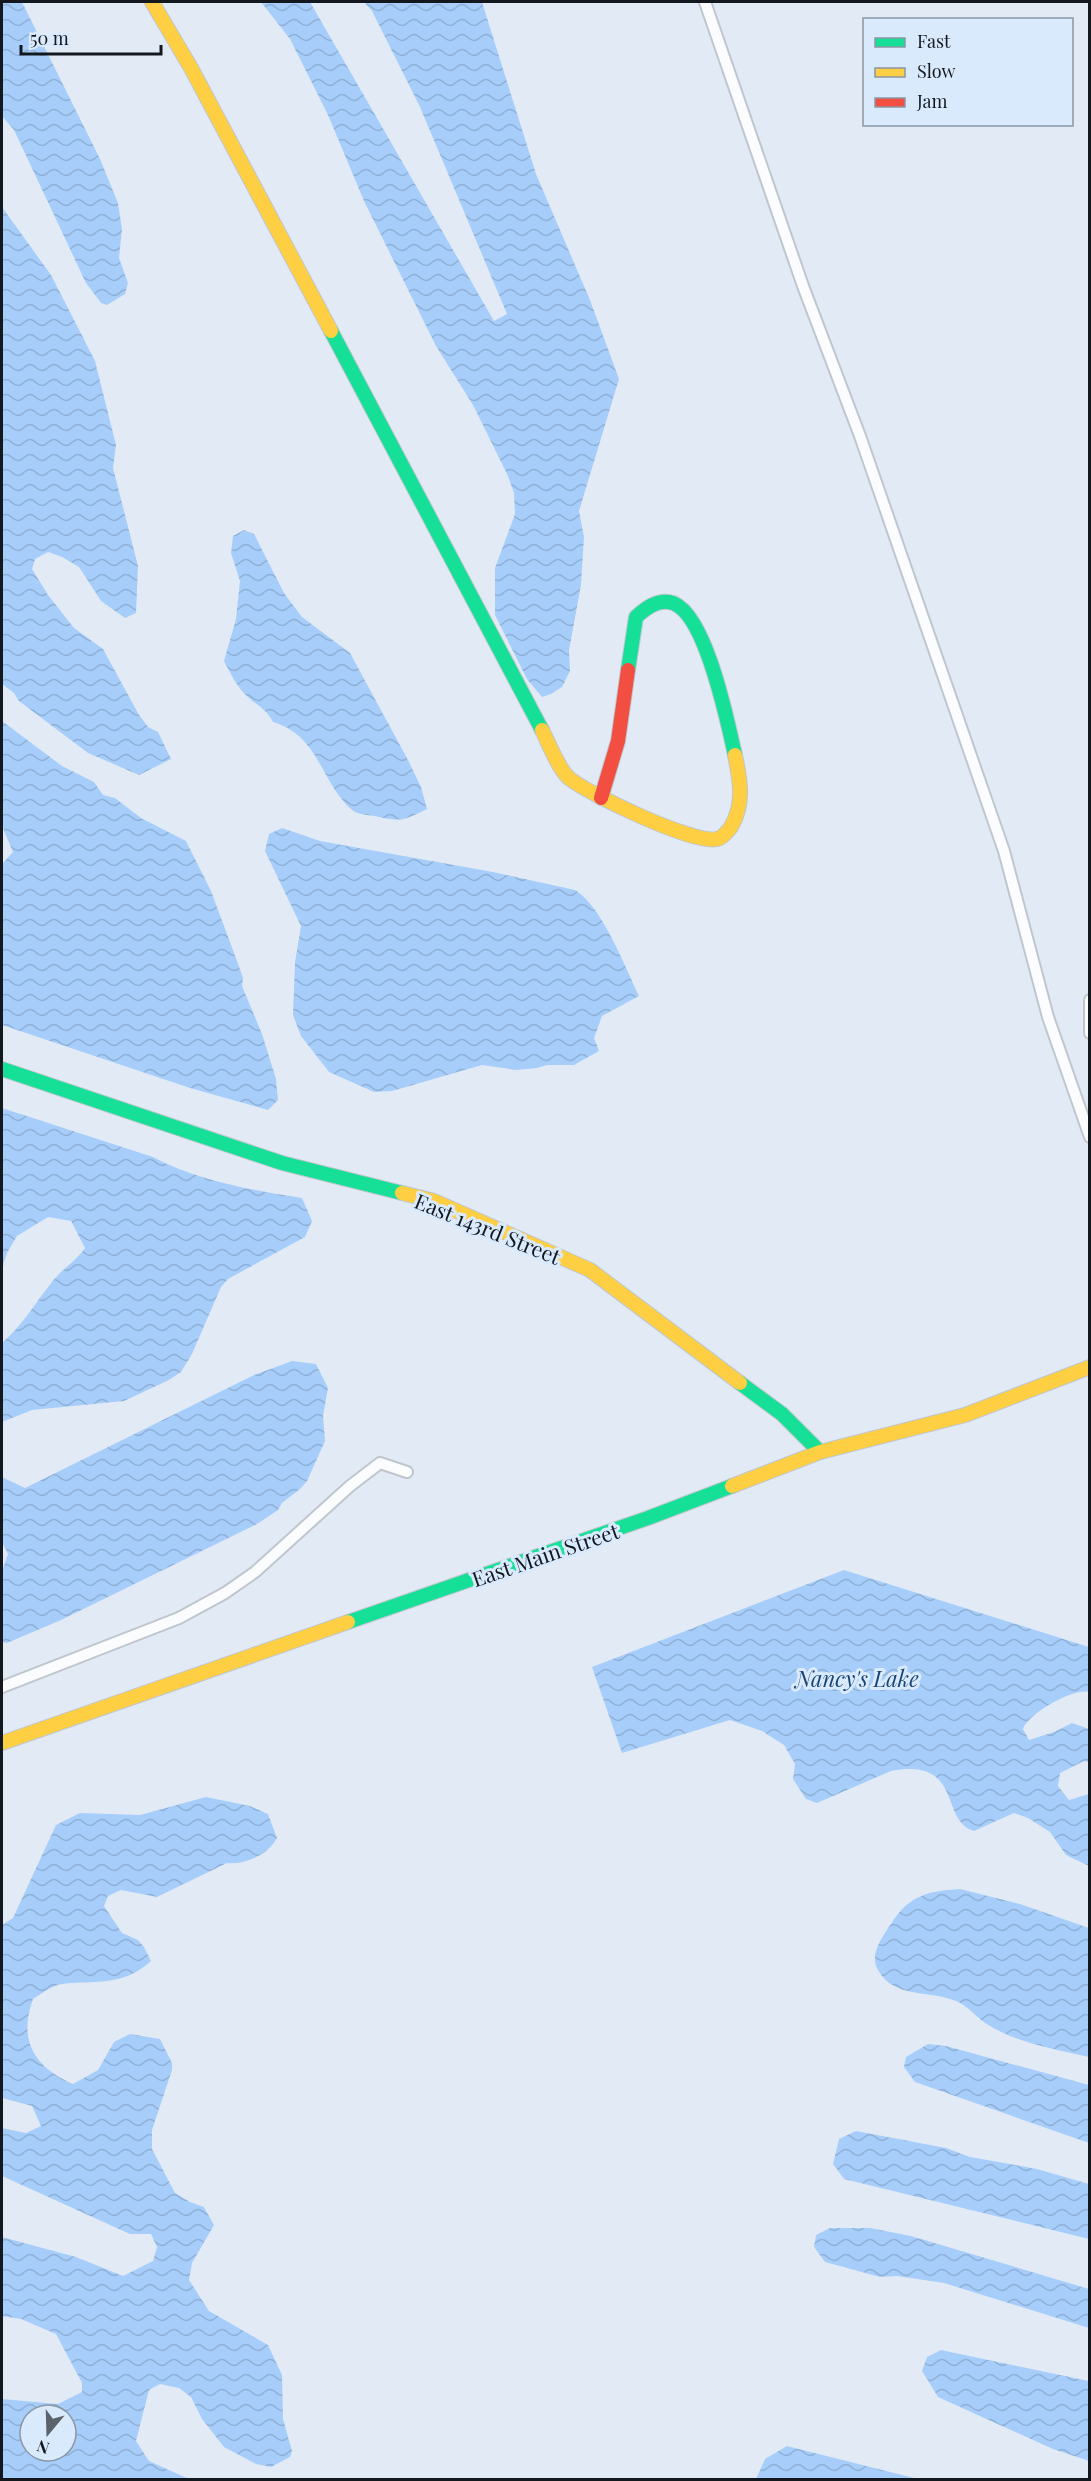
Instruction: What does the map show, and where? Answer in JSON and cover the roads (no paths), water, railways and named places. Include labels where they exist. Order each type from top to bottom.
[{"type":"street","points":[[152,2],[191,68],[567,777],[600,798],[696,837],[716,840],[727,834],[735,819],[741,788],[721,694],[694,625],[679,606],[664,601],[650,604],[636,617],[618,741],[600,798]]},
{"type":"street","name":"East 143rd Street","points":[[2,1069],[282,1163],[434,1201],[591,1270],[782,1414],[820,1452]]},
{"type":"street","name":"East Main Street","points":[[2,1743],[648,1518],[820,1452],[965,1414],[1089,1367]]},
{"type":"lane","points":[[705,2],[803,286],[860,436],[1004,851],[1048,1017],[1089,1137]]},
{"type":"lane","points":[[1089,1000],[1089,1033]]},
{"type":"lane","points":[[2,1687],[179,1618],[225,1593],[255,1572],[350,1486],[380,1463],[408,1472]]},
{"type":"water","points":[[2,2],[22,2],[100,159],[118,203],[122,229],[119,258],[128,283],[125,294],[107,305],[101,303],[86,283],[14,130],[2,116]]},
{"type":"water","points":[[261,2],[310,2],[494,321],[507,314],[420,107],[372,11],[364,2],[482,2],[536,174],[590,300],[619,379],[579,511],[584,537],[581,585],[569,650],[570,671],[562,687],[551,694],[542,697],[527,679],[495,615],[495,568],[515,514],[514,493],[508,476],[473,405],[436,346],[364,201],[328,115],[290,39]]},
{"type":"water","points":[[2,207],[51,275],[95,361],[116,445],[113,468],[138,566],[136,613],[125,618],[101,601],[79,567],[62,557],[48,552],[35,559],[32,569],[48,595],[74,628],[103,649],[139,715],[148,727],[158,732],[171,759],[139,775],[88,753],[19,701],[14,693],[2,684]]},
{"type":"water","points":[[244,530],[254,534],[284,593],[302,617],[350,653],[408,760],[421,787],[427,809],[396,820],[354,811],[341,799],[301,738],[289,729],[273,722],[238,685],[224,661],[236,619],[240,581],[231,553],[233,536]]},
{"type":"water","points":[[2,721],[62,766],[94,782],[103,795],[115,798],[141,818],[186,841],[211,891],[243,978],[242,986],[262,1034],[276,1079],[278,1100],[268,1110],[190,1088],[2,1025],[2,864],[13,852],[2,826]]},
{"type":"water","points":[[282,828],[320,841],[493,872],[575,890],[585,898],[603,923],[639,996],[602,1016],[594,1038],[599,1051],[574,1065],[547,1065],[516,1070],[482,1065],[392,1091],[374,1092],[329,1072],[301,1036],[293,1015],[295,962],[301,926],[265,851],[269,834]]},
{"type":"water","points":[[2,1108],[153,1157],[207,1178],[245,1188],[302,1198],[312,1221],[305,1237],[228,1279],[221,1287],[192,1354],[181,1372],[169,1380],[124,1401],[32,1410],[2,1422],[2,1343],[23,1321],[56,1277],[85,1248],[71,1221],[48,1217],[17,1236],[7,1253],[2,1269]]},
{"type":"water","points":[[292,1361],[316,1364],[328,1388],[323,1416],[325,1441],[307,1481],[300,1489],[282,1503],[278,1510],[257,1524],[61,1620],[7,1643],[2,1642],[2,1571],[8,1554],[2,1542],[2,1477],[25,1488],[254,1375]]},
{"type":"water","name":"Nancy's Lake","points":[[844,1570],[1089,1647],[1089,1692],[1073,1694],[1052,1703],[1034,1716],[1023,1729],[1029,1740],[1072,1723],[1089,1729],[1089,1762],[1084,1761],[1060,1773],[1058,1786],[1069,1800],[1089,1794],[1089,1866],[1066,1855],[1050,1832],[1028,1818],[1014,1813],[974,1831],[963,1825],[940,1781],[930,1773],[914,1769],[891,1771],[817,1803],[806,1799],[793,1779],[795,1764],[784,1745],[762,1731],[730,1720],[622,1753],[592,1667]]},
{"type":"water","points":[[206,1797],[250,1806],[268,1814],[277,1838],[268,1849],[256,1857],[241,1862],[227,1863],[157,1897],[121,1890],[108,1896],[104,1906],[122,1933],[138,1940],[151,1961],[130,1975],[119,1979],[62,1984],[43,1992],[33,1999],[27,2027],[33,2051],[39,2060],[59,2077],[73,2084],[98,2070],[114,2042],[130,2034],[160,2039],[172,2063],[172,2070],[152,2130],[152,2149],[175,2193],[204,2207],[214,2225],[192,2263],[189,2280],[209,2311],[268,2345],[282,2375],[283,2419],[292,2451],[290,2457],[271,2467],[256,2464],[224,2447],[202,2419],[191,2397],[179,2388],[160,2384],[149,2390],[136,2441],[149,2461],[189,2479],[2,2479],[2,2399],[47,2403],[18,2403],[18,2463],[78,2463],[78,2403],[60,2403],[82,2392],[82,2383],[56,2334],[21,2319],[2,2316],[2,2237],[76,2257],[123,2276],[153,2261],[157,2247],[151,2234],[130,2234],[2,2176],[2,2128],[26,2133],[41,2126],[32,2106],[2,2098],[2,1925],[13,1918],[56,1825],[80,1813],[140,1815]]},
{"type":"water","points":[[960,1889],[1020,1904],[1089,1928],[1089,2057],[1009,2036],[985,2023],[956,2001],[893,1986],[878,1970],[875,1958],[881,1940],[905,1907],[920,1896],[929,1893]]},
{"type":"water","points":[[928,2044],[946,2046],[1089,2085],[1089,2143],[915,2082],[904,2067],[906,2057]]},
{"type":"water","points":[[856,2131],[946,2148],[970,2157],[1037,2169],[1089,2184],[1089,2239],[844,2179],[833,2164],[839,2139]]},
{"type":"water","points":[[830,2228],[870,2228],[911,2236],[1089,2289],[1089,2328],[944,2283],[897,2276],[880,2277],[825,2262],[814,2247],[816,2235]]},
{"type":"water","points":[[941,2350],[1089,2381],[1089,2461],[1053,2449],[938,2397],[922,2371],[927,2357]]},
{"type":"water","points":[[787,2446],[918,2479],[756,2479],[765,2459]]}]
